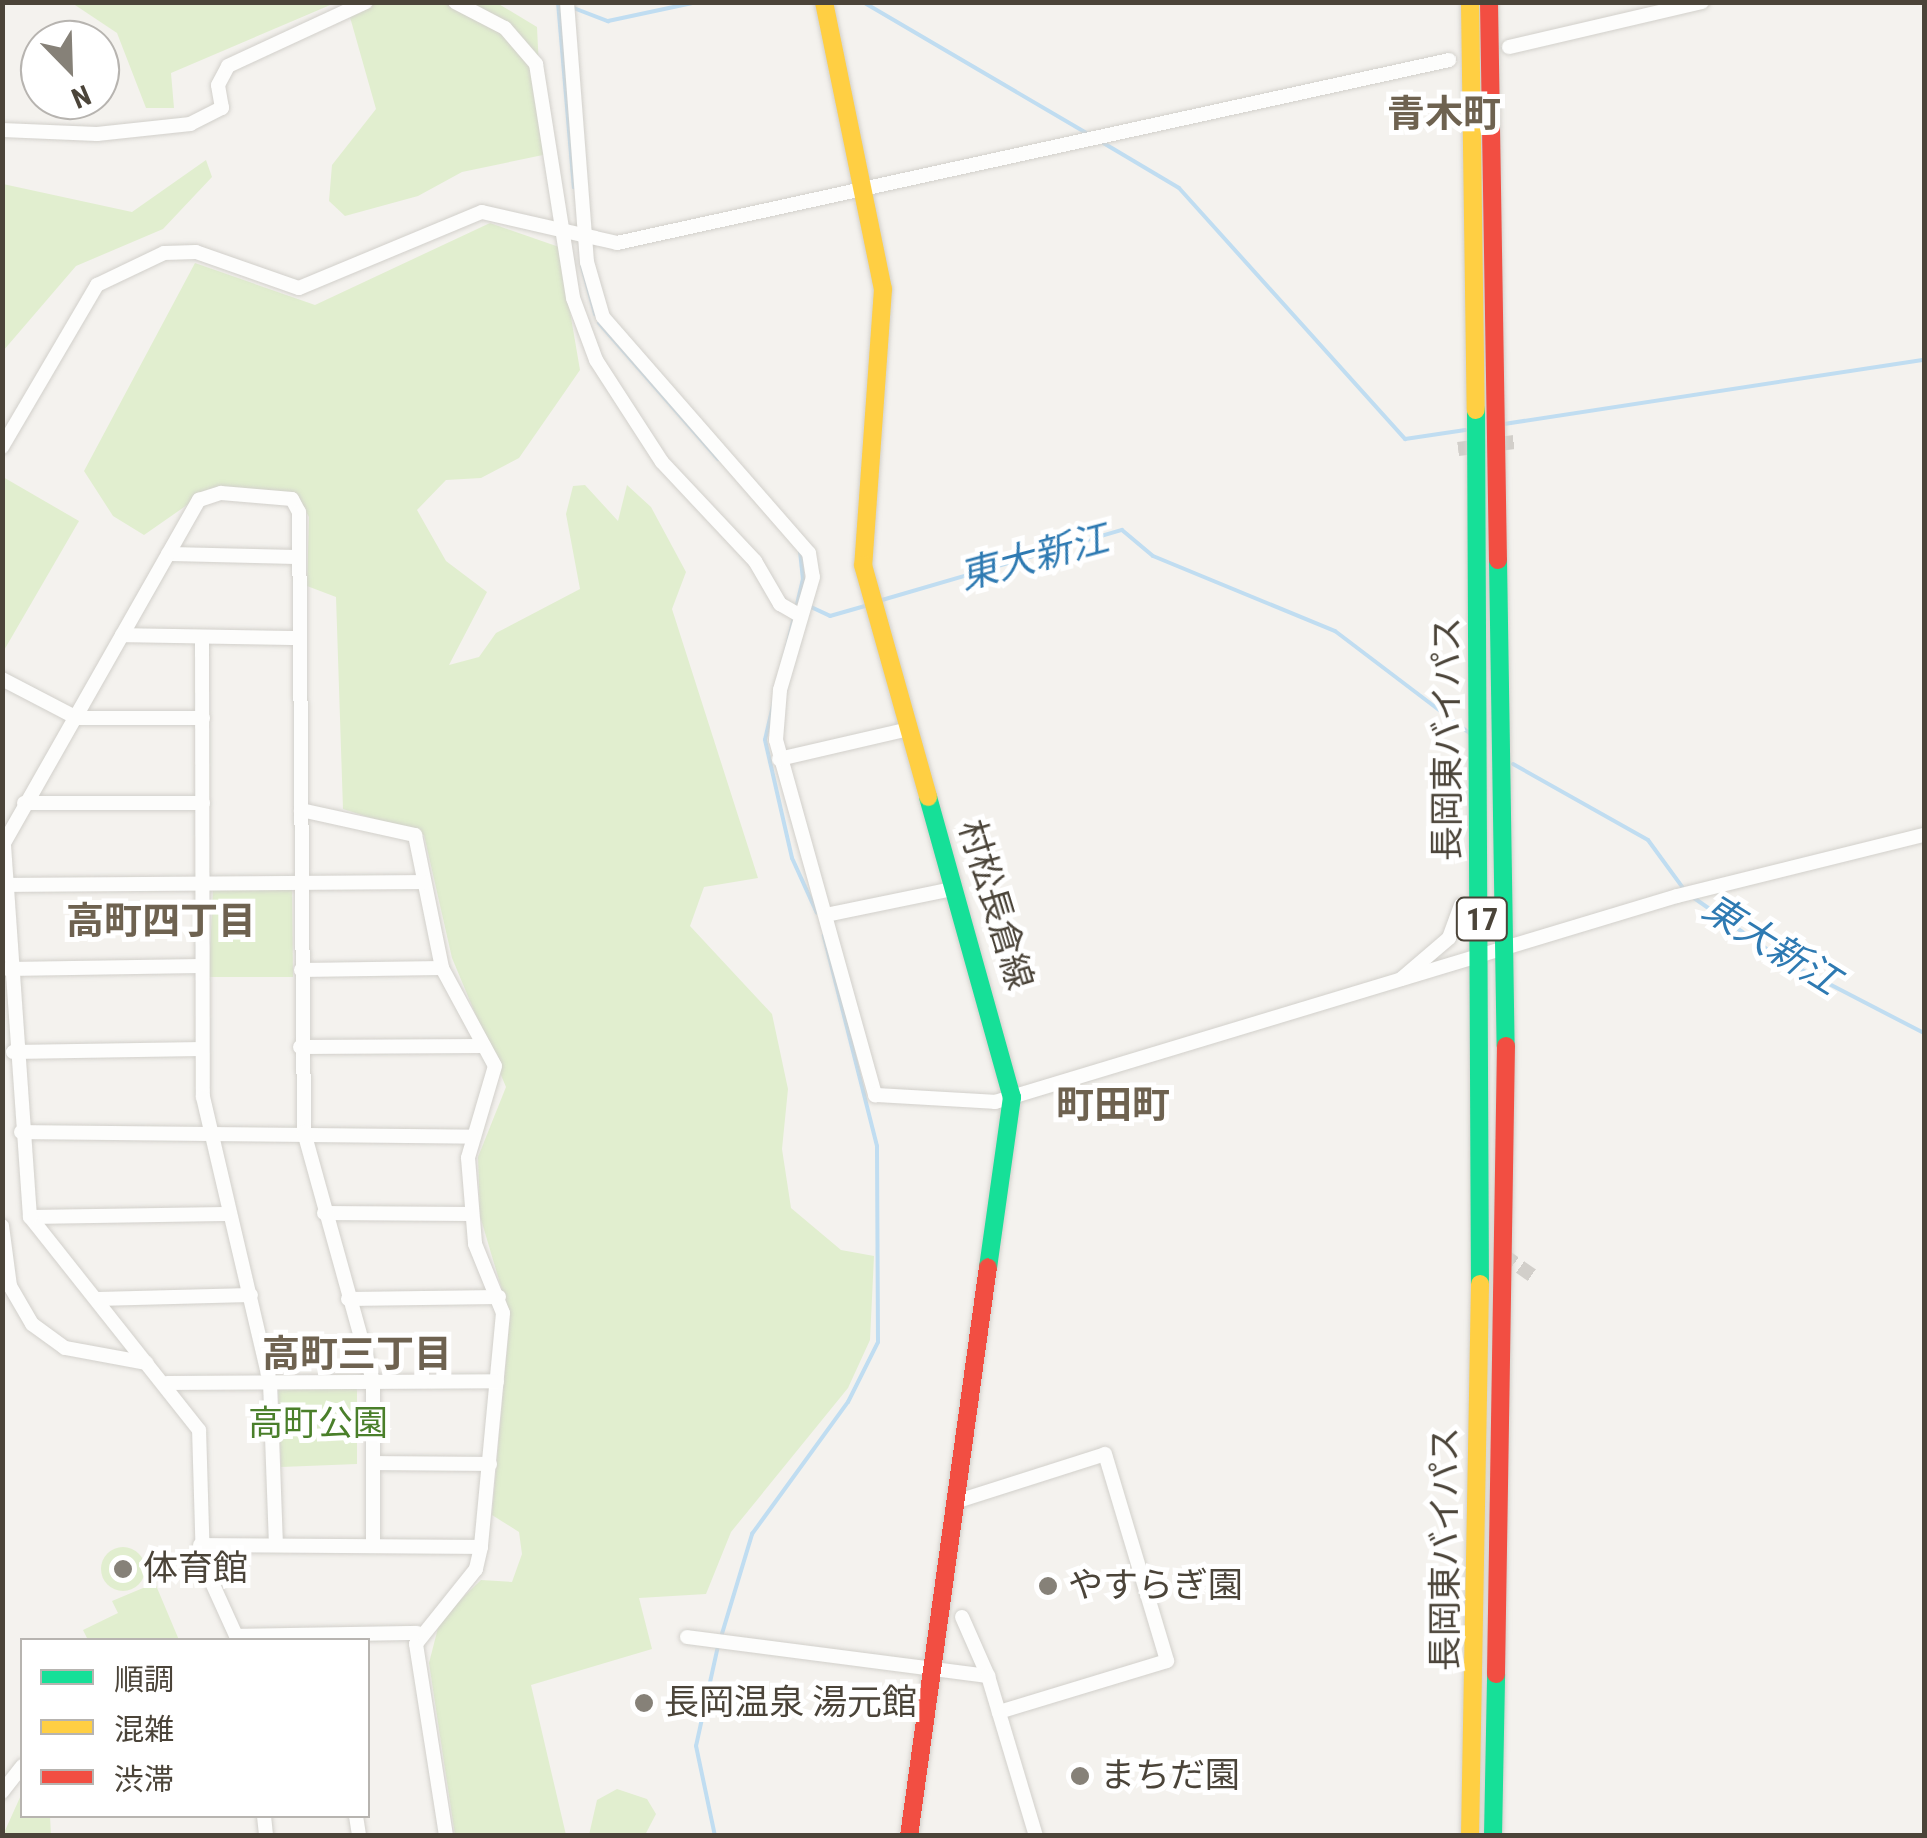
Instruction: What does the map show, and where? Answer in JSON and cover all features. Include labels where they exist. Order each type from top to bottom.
[{"type":"main road","name":"村松長倉線","points":[[824,2],[864,189],[885,315],[864,565],[1012,1097],[909,1836]]},
{"type":"main road","name":"長岡東バイパス","points":[[1470,2],[1484,955],[1470,1836]]},
{"type":"main road","name":"長岡東バイパス","points":[[1489,2],[1505,948],[1495,1836]]},
{"type":"street","points":[[2,130],[97,134],[204,119],[222,108],[218,86],[228,66],[366,2]]},
{"type":"street","points":[[454,2],[505,28],[536,64],[573,298],[596,360],[662,462],[801,616]]},
{"type":"street","points":[[567,2],[591,284],[612,333],[806,544],[812,577],[780,690],[778,759],[826,915],[874,1095],[1012,1097],[1505,948],[1924,835]]},
{"type":"street","points":[[1509,47],[1702,2]]},
{"type":"street","points":[[2,448],[90,295],[118,268],[196,252],[299,288],[482,212],[563,226],[587,238],[618,243],[1448,60]]},
{"type":"street","points":[[302,810],[415,835],[442,968],[484,1046],[496,1082],[473,1136],[471,1214],[499,1297],[497,1381],[481,1547],[476,1569],[417,1633],[238,1638],[200,1545],[199,1430],[167,1382],[147,1363],[30,1217],[13,1052],[4,843],[199,500],[237,492],[292,499],[299,557],[300,1047],[304,1132],[373,1381],[373,1545]]},
{"type":"street","points":[[168,554],[299,557]]},
{"type":"street","points":[[122,635],[299,638]]},
{"type":"street","points":[[202,636],[201,966],[207,1135],[270,1382],[276,1545]]},
{"type":"street","points":[[2,679],[77,718],[202,718]]},
{"type":"street","points":[[778,759],[909,729]]},
{"type":"street","points":[[24,803],[203,803]]},
{"type":"street","points":[[4,885],[424,882]]},
{"type":"street","points":[[826,915],[953,889]]},
{"type":"street","points":[[1400,979],[1449,938],[1461,906]]},
{"type":"street","points":[[8,969],[201,966]]},
{"type":"street","points":[[301,970],[442,968]]},
{"type":"street","points":[[300,1047],[484,1046]]},
{"type":"street","points":[[13,1052],[202,1049]]},
{"type":"street","points":[[22,1132],[473,1136]]},
{"type":"street","points":[[324,1213],[471,1214]]},
{"type":"street","points":[[30,1217],[225,1214]]},
{"type":"street","points":[[2,1226],[10,1286],[32,1324],[65,1348],[147,1363]]},
{"type":"street","points":[[97,1300],[251,1296]]},
{"type":"street","points":[[348,1299],[499,1297]]},
{"type":"street","points":[[167,1382],[497,1381]]},
{"type":"street","points":[[958,1501],[1105,1454],[1168,1661],[999,1712]]},
{"type":"street","points":[[373,1463],[490,1464]]},
{"type":"street","points":[[200,1545],[481,1547]]},
{"type":"street","points":[[962,1618],[988,1676],[1036,1836]]},
{"type":"street","points":[[417,1633],[446,1836]]},
{"type":"street","points":[[687,1637],[988,1676]]},
{"type":"street","points":[[2,1792],[20,1769]]},
{"type":"green space","points":[[72,3],[335,3],[171,73],[174,108],[146,108],[120,41],[120,20],[98,20]]},
{"type":"green space","points":[[346,3],[497,3],[537,27],[543,155],[462,172],[418,196],[345,216],[329,201],[332,165],[376,109]]},
{"type":"green space","points":[[206,160],[212,177],[163,229],[76,266],[3,351],[3,184],[132,212]]},
{"type":"green space","points":[[490,223],[559,247],[580,370],[519,458],[481,478],[446,480],[417,510],[446,561],[487,592],[449,665],[479,657],[496,633],[580,589],[566,514],[573,486],[585,485],[618,521],[627,485],[651,507],[686,572],[672,609],[758,878],[704,887],[690,926],[772,1014],[788,1089],[782,1149],[791,1208],[841,1250],[874,1256],[870,1340],[848,1388],[731,1532],[706,1594],[639,1598],[652,1649],[531,1685],[566,1835],[455,1835],[429,1663],[440,1620],[481,1580],[512,1582],[522,1554],[519,1532],[492,1515],[510,1317],[480,1216],[478,1157],[506,1087],[452,958],[424,835],[343,809],[336,597],[307,586],[309,517],[299,498],[210,489],[144,535],[113,516],[84,471],[195,263],[315,305]]},
{"type":"green space","points":[[3,477],[79,521],[3,652]]},
{"type":"green space","points":[[213,889],[292,890],[293,977],[209,977]]},
{"type":"green space","name":"高町公園","points":[[278,1385],[357,1385],[357,1464],[281,1467]]},
{"type":"green space","name":"体育館","points":[[123,1547],[139,1553],[145,1569],[139,1585],[123,1591],[107,1585],[101,1569],[107,1553]]},
{"type":"green space","points":[[155,1583],[178,1638],[87,1638],[83,1630],[118,1613],[112,1601]]},
{"type":"green space","points":[[617,1789],[647,1799],[656,1814],[645,1835],[589,1835],[597,1800]]},
{"type":"green space","points":[[20,1797],[20,1818],[50,1818],[51,1835],[3,1835]]},
{"type":"waterway","name":"東大新江","points":[[558,2],[574,187]]},
{"type":"waterway","points":[[571,7],[608,21],[697,2]]},
{"type":"waterway","points":[[863,2],[1088,134]]},
{"type":"waterway","points":[[1100,141],[1179,188],[1405,439],[1465,430]]},
{"type":"waterway","name":"東大新江","points":[[582,266],[595,314]]},
{"type":"waterway","name":"東大新江","points":[[599,323],[718,459]]},
{"type":"waterway","points":[[1504,424],[1924,360]]},
{"type":"waterway","name":"東大新江","points":[[882,600],[1122,530],[1153,556],[1335,631],[1472,735]]},
{"type":"waterway","points":[[800,551],[803,579],[765,740],[792,858],[817,913]]},
{"type":"waterway","name":"東大新江","points":[[811,607],[830,616],[868,605]]},
{"type":"waterway","name":"東大新江","points":[[1513,764],[1648,840],[1683,888]]},
{"type":"waterway","points":[[1694,898],[1781,959],[1924,1033]]},
{"type":"waterway","points":[[721,1637],[752,1534],[848,1402],[878,1342],[877,1146],[824,936]]},
{"type":"waterway","points":[[715,1836],[696,1746],[718,1646]]},
{"type":"tunnel","points":[[1458,449],[1515,442]]},
{"type":"tunnel","points":[[1503,1255],[1534,1277]]},
{"type":"traffic: fast","points":[[1476,410],[1480,1284]]},
{"type":"traffic: fast","points":[[1498,560],[1506,1046]]},
{"type":"traffic: fast","points":[[928,797],[1012,1097],[988,1267]]},
{"type":"traffic: fast","points":[[1493,1836],[1496,1674]]},
{"type":"traffic: slow","points":[[824,2],[883,289],[863,565],[928,797]]},
{"type":"traffic: slow","points":[[1470,2],[1476,410]]},
{"type":"traffic: slow","points":[[1470,1836],[1480,1284]]},
{"type":"traffic: jam","points":[[1489,2],[1498,560]]},
{"type":"traffic: jam","points":[[1496,1674],[1506,1046]]},
{"type":"traffic: jam","points":[[909,1836],[988,1267]]},
{"type":"place","name":"体育館","points":[[123,1569]]},
{"type":"place","name":"やすらぎ園","points":[[1048,1586]]},
{"type":"place","name":"長岡温泉 湯元館","points":[[644,1703]]},
{"type":"place","name":"まちだ園","points":[[1080,1776]]},
{"type":"district","name":"青木町","points":[[1444,115]]},
{"type":"district","name":"高町四丁目","points":[[161,922]]},
{"type":"district","name":"町田町","points":[[1113,1106]]},
{"type":"district","name":"高町三丁目","points":[[357,1355]]}]
